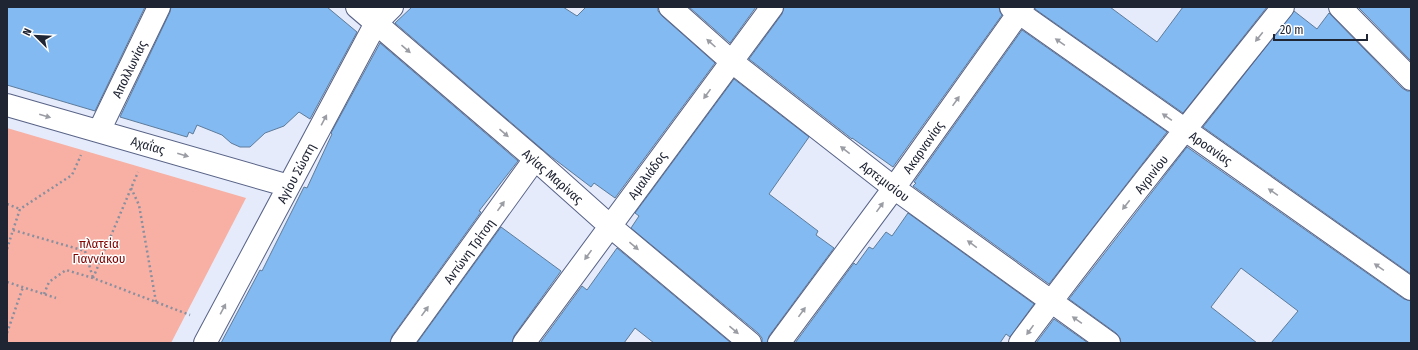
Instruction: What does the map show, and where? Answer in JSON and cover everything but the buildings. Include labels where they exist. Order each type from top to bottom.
[{"type":"street","name":"Απολλωνίας","points":[[96,130],[159,7]]},
{"type":"street","name":"Αγίας Μαρίνας","points":[[357,7],[535,159],[610,226],[750,343]]},
{"type":"street","name":"Αγίου Σώστη","points":[[209,334],[376,23],[392,7]]},
{"type":"street","name":"Αρτεμισίου","points":[[670,7],[731,62],[894,188],[1109,343]]},
{"type":"street","name":"Αμαλιάδος","points":[[524,343],[772,7]]},
{"type":"street","name":"Αγρινίου","points":[[1020,343],[1051,301],[1283,7]]},
{"type":"street","points":[[1340,7],[1411,79]]},
{"type":"street","name":"Αροανίας","points":[[1017,9],[1411,290]]},
{"type":"street","name":"Ακαρνανίας","points":[[779,343],[894,188],[1017,9]]},
{"type":"street","name":"Αχαΐας","points":[[7,105],[289,186]]},
{"type":"street","name":"Αντώνη Τρίτση","points":[[402,343],[535,159]]},
{"type":"path","points":[[7,249],[20,209],[72,175],[96,130]]},
{"type":"path","points":[[93,278],[149,146]]},
{"type":"path","points":[[131,188],[139,205],[156,302]]},
{"type":"path","points":[[7,204],[20,209]]},
{"type":"path","points":[[13,230],[85,251],[93,278]]},
{"type":"path","points":[[44,294],[49,282],[66,270],[93,278],[156,302],[209,334]]},
{"type":"path","points":[[7,282],[56,298]]},
{"type":"path","points":[[7,333],[23,287]]},
{"type":"green space","name":"πλατεία Γιαννάκου","points":[[7,128],[246,198],[171,343],[7,343]]}]
